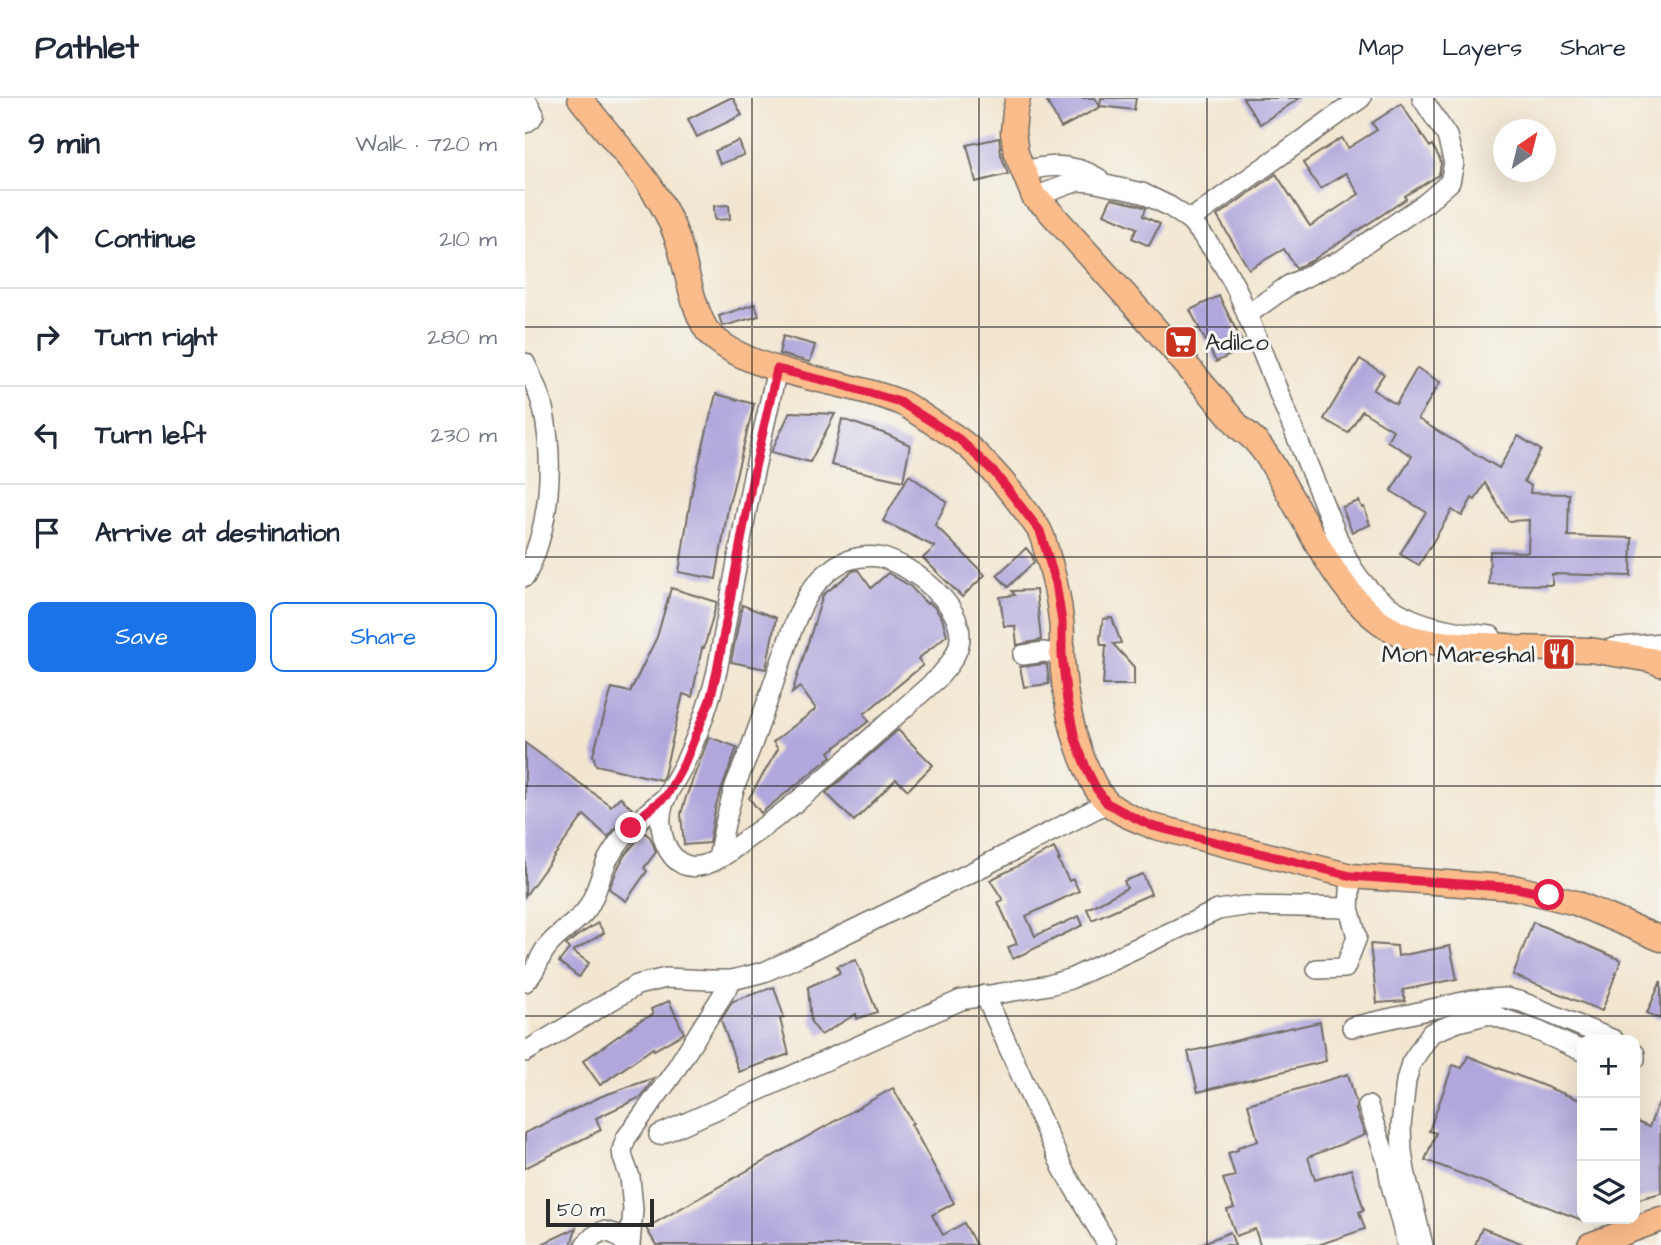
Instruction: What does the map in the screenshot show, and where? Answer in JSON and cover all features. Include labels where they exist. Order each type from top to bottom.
[{"type":"main road","points":[[580,98],[660,199],[678,240],[684,268],[705,328],[711,335],[726,348],[760,363],[900,402],[959,439],[995,473],[1040,531],[1056,583],[1062,622],[1067,701],[1075,739],[1087,770],[1107,803],[1152,826],[1351,876],[1517,888],[1576,903],[1661,940]]},
{"type":"main road","points":[[1018,98],[1013,132],[1016,153],[1030,170],[1042,199],[1241,429],[1243,440],[1327,581],[1341,598],[1387,639],[1419,651],[1448,654],[1493,654],[1519,649],[1590,650],[1661,664]]},
{"type":"main road","points":[[1030,170],[1027,131],[1033,98]]},
{"type":"main road","points":[[1590,1245],[1661,1219]]},
{"type":"street","points":[[525,98],[534,114],[525,124]]},
{"type":"street","points":[[1190,220],[1361,98]]},
{"type":"street","points":[[1247,316],[1289,285],[1343,258],[1427,202],[1450,182],[1454,163],[1447,136],[1422,98]]},
{"type":"street","points":[[1030,170],[1054,165],[1071,166],[1085,170],[1111,186]]},
{"type":"street","points":[[1042,199],[1078,181],[1092,182],[1142,193],[1190,220],[1224,265],[1237,289],[1338,539],[1361,580],[1378,598],[1415,621],[1434,627],[1500,637],[1511,641],[1519,649]]},
{"type":"street","points":[[525,363],[543,408],[548,476],[547,506],[541,537],[525,577]]},
{"type":"street","points":[[718,859],[736,784],[796,622],[810,593],[825,574],[853,559],[880,557],[899,564],[919,576],[946,603],[957,624],[959,645],[949,667],[937,679],[797,802],[760,830],[718,859],[706,865],[680,863],[671,857],[660,825],[661,811],[698,733],[710,700],[752,481],[777,369]]},
{"type":"street","points":[[1590,650],[1661,643]]},
{"type":"street","points":[[1023,655],[1044,652],[1062,655]]},
{"type":"street","points":[[525,982],[532,976],[549,944],[587,908],[617,844],[645,813],[667,795]]},
{"type":"street","points":[[525,1052],[637,985],[666,978],[732,979],[764,972],[988,864],[1107,803]]},
{"type":"street","points":[[1317,968],[1345,968],[1357,937],[1349,908],[1351,876]]},
{"type":"street","points":[[659,1135],[961,1000],[1070,979],[1218,910],[1244,906],[1349,908]]},
{"type":"street","points":[[628,1245],[633,1209],[630,1177],[622,1150],[626,1138],[672,1075],[732,979]]},
{"type":"street","points":[[985,995],[1063,1168],[1107,1242]]},
{"type":"street","points":[[1423,1245],[1405,1171],[1402,1116],[1411,1063],[1431,1034],[1506,999],[1522,1002],[1602,1035]]},
{"type":"street","points":[[1352,1027],[1487,1006],[1577,1049]]},
{"type":"street","points":[[1368,1106],[1387,1161],[1407,1245]]},
{"type":"street","points":[[586,1245],[603,1231],[615,1234],[628,1245]]},
{"type":"building","points":[[733,98],[742,115],[697,137],[688,119]]},
{"type":"building","points":[[1045,98],[1095,98],[1100,107],[1061,128]]},
{"type":"building","points":[[1101,98],[1136,98],[1134,110],[1100,106]]},
{"type":"building","points":[[1243,98],[1300,98],[1260,124]]},
{"type":"building","points":[[1401,104],[1440,159],[1439,175],[1311,261],[1296,268],[1284,249],[1249,269],[1217,216],[1276,174],[1310,226],[1359,194],[1346,173],[1320,189],[1303,163],[1342,138],[1348,148],[1377,130],[1372,123]]},
{"type":"building","points":[[999,138],[1001,155],[1008,174],[976,182],[967,145]]},
{"type":"building","points":[[739,141],[744,155],[720,164],[715,151]]},
{"type":"building","points":[[1111,199],[1146,208],[1143,216],[1160,224],[1149,246],[1132,238],[1137,228],[1104,214]]},
{"type":"building","points":[[729,205],[730,219],[715,220],[714,206]]},
{"type":"building","points":[[1219,296],[1245,348],[1216,362],[1190,310]]},
{"type":"building","points":[[755,304],[759,316],[722,325],[719,316]]},
{"type":"building","points":[[783,336],[815,345],[810,362],[779,354]]},
{"type":"building","points":[[1360,359],[1384,374],[1373,390],[1396,404],[1417,368],[1440,382],[1418,419],[1499,468],[1518,436],[1541,450],[1524,481],[1531,486],[1530,493],[1569,494],[1568,536],[1632,538],[1631,576],[1552,574],[1552,585],[1489,584],[1490,551],[1528,552],[1529,520],[1508,521],[1485,483],[1462,516],[1452,510],[1419,565],[1400,554],[1426,512],[1391,491],[1412,456],[1387,441],[1393,430],[1362,411],[1348,433],[1324,419]]},
{"type":"building","points":[[716,394],[754,404],[728,508],[716,579],[679,572],[692,490]]},
{"type":"building","points":[[790,412],[835,414],[810,462],[771,452]]},
{"type":"building","points":[[842,419],[910,445],[903,481],[831,465]]},
{"type":"building","points":[[909,475],[947,502],[935,525],[985,575],[962,597],[923,558],[935,547],[883,521]]},
{"type":"building","points":[[1359,501],[1370,525],[1352,532],[1342,507]]},
{"type":"building","points":[[1026,548],[1034,562],[1008,587],[997,575]]},
{"type":"building","points":[[858,570],[871,588],[888,573],[910,586],[927,604],[929,602],[934,607],[942,618],[947,635],[918,659],[923,665],[864,714],[869,721],[829,752],[832,756],[761,813],[749,798],[778,749],[773,742],[816,709],[800,687],[792,693],[823,595]]},
{"type":"building","points":[[671,588],[717,602],[702,648],[692,697],[683,694],[661,780],[596,765],[593,755],[612,688],[630,692],[657,637]]},
{"type":"building","points":[[1036,590],[1041,640],[1017,645],[1015,626],[1004,626],[1000,597],[1015,595],[1012,591]]},
{"type":"building","points":[[742,605],[776,618],[766,669],[731,662]]},
{"type":"building","points":[[1112,618],[1121,643],[1113,644],[1134,667],[1134,685],[1103,685],[1106,645],[1101,645],[1100,638],[1103,619]]},
{"type":"building","points":[[1047,665],[1049,684],[1024,687],[1020,667]]},
{"type":"building","points":[[898,730],[933,765],[908,790],[896,779],[854,821],[826,793]]},
{"type":"building","points":[[709,737],[737,747],[716,805],[709,843],[684,845],[681,814]]},
{"type":"building","points":[[525,743],[611,806],[620,797],[632,809],[608,837],[584,815],[525,896]]},
{"type":"building","points":[[644,832],[650,837],[656,852],[644,868],[647,871],[626,901],[609,889],[624,856]]},
{"type":"building","points":[[1054,848],[1069,881],[1073,879],[1079,891],[1026,916],[1035,936],[1079,916],[1083,925],[1013,959],[1008,947],[1017,944],[998,902],[1003,900],[990,880]]},
{"type":"building","points":[[1143,874],[1151,894],[1092,920],[1087,909],[1127,888],[1124,881]]},
{"type":"building","points":[[1533,922],[1621,960],[1602,1011],[1513,975]]},
{"type":"building","points":[[598,923],[604,933],[573,951],[589,963],[579,977],[559,962],[569,949],[566,945]]},
{"type":"building","points":[[1370,944],[1397,946],[1398,956],[1450,946],[1457,979],[1403,990],[1405,1001],[1377,1003]]},
{"type":"building","points":[[856,960],[877,1012],[857,1019],[856,1014],[821,1035],[811,1022],[808,987],[840,973],[837,966]]},
{"type":"building","points":[[1661,981],[1661,1019],[1647,1013]]},
{"type":"building","points":[[774,987],[784,1017],[780,1019],[789,1054],[739,1072],[721,1020],[733,1001]]},
{"type":"building","points":[[669,1001],[684,1033],[654,1050],[653,1048],[600,1085],[583,1061],[641,1020],[653,1015],[651,1009]]},
{"type":"building","points":[[1320,1022],[1326,1061],[1198,1092],[1188,1052]]},
{"type":"building","points":[[1468,1056],[1577,1099],[1577,1218],[1425,1160],[1436,1133],[1429,1131],[1453,1065],[1462,1068]]},
{"type":"building","points":[[1348,1074],[1365,1135],[1308,1157],[1315,1180],[1351,1169],[1364,1210],[1359,1212],[1365,1229],[1318,1245],[1260,1245],[1255,1229],[1236,1236],[1227,1210],[1234,1208],[1223,1179],[1235,1176],[1228,1153],[1258,1141],[1248,1104]]},
{"type":"building","points":[[654,1078],[641,1097],[596,1118],[601,1130],[525,1168],[525,1133],[602,1096]]},
{"type":"building","points":[[893,1088],[954,1203],[932,1215],[943,1235],[964,1223],[976,1245],[656,1245],[646,1228]]},
{"type":"building","points":[[1660,1099],[1661,1193],[1640,1199],[1640,1123],[1649,1127]]},
{"type":"building","points":[[576,1228],[571,1245],[540,1245]]},
{"type":"building","points":[[1482,1228],[1523,1244],[1523,1245],[1475,1245]]},
{"type":"building","points":[[1230,1232],[1235,1245],[1198,1245]]},
{"type":"place","name":"Adilco","points":[[1181,342]]},
{"type":"place","name":"Mon Mareshal","points":[[1559,654]]},
{"type":"route","points":[[631,828],[667,795],[684,764],[710,700],[752,481],[777,369],[900,402],[959,439],[995,473],[1040,531],[1056,583],[1062,622],[1067,701],[1075,739],[1096,788],[1107,803],[1152,826],[1351,876],[1517,888],[1549,895]]}]
